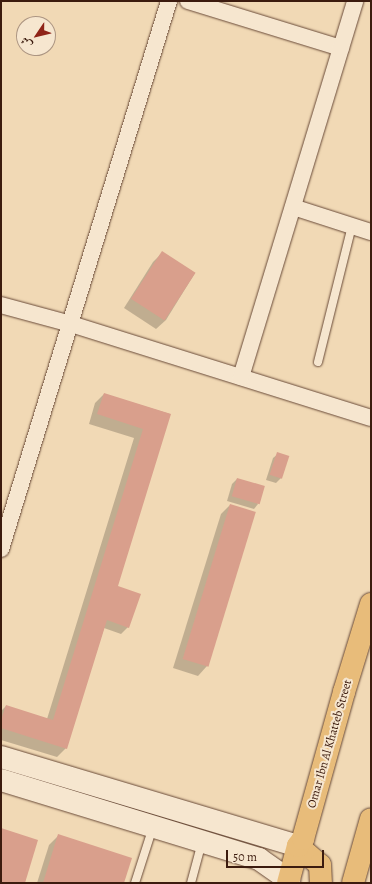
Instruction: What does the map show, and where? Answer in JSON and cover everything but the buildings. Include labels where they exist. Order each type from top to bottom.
[{"type":"main road","name":"Omar Ibn Al Khatteb Street","points":[[288,882],[298,846],[303,839],[344,692],[371,604]]},
{"type":"main road","points":[[353,883],[371,820]]},
{"type":"main road","points":[[298,846],[320,865],[321,883]]},
{"type":"street","points":[[1,549],[169,1]]},
{"type":"street","points":[[188,1],[341,48]]},
{"type":"street","points":[[241,377],[355,1]]},
{"type":"street","points":[[293,207],[371,232]]},
{"type":"street","points":[[1,305],[71,324],[371,418]]},
{"type":"street","points":[[1,757],[298,846]]},
{"type":"street","points":[[1,780],[259,859],[288,882]]},
{"type":"lane","points":[[318,362],[352,226]]},
{"type":"lane","points":[[135,883],[153,826]]},
{"type":"lane","points":[[191,883],[202,842]]}]
